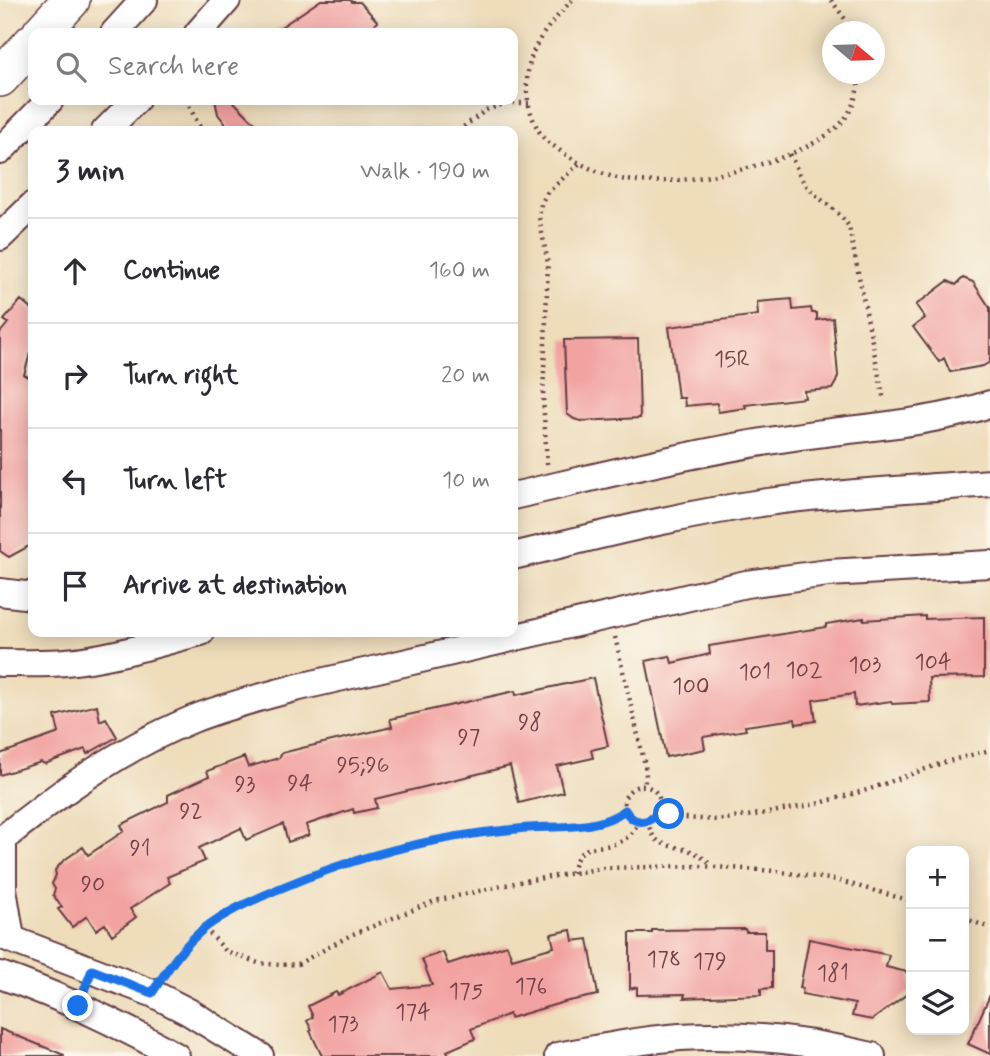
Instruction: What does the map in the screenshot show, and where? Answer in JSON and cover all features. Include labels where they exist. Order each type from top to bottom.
[{"type":"main road","points":[[46,28],[71,0]]},
{"type":"main road","points":[[0,78],[28,47]]},
{"type":"street","points":[[119,28],[144,0]]},
{"type":"street","points":[[202,28],[227,0]]},
{"type":"street","points":[[0,150],[45,105]]},
{"type":"street","points":[[110,126],[131,105]]},
{"type":"street","points":[[0,237],[28,210]]},
{"type":"street","points":[[518,495],[695,453],[801,436],[889,426],[954,414],[990,404]]},
{"type":"street","points":[[518,555],[689,516],[765,503],[854,492],[990,482]]},
{"type":"street","points":[[518,636],[760,582],[828,573],[990,564]]},
{"type":"street","points":[[0,592],[28,595]]},
{"type":"street","points":[[0,663],[67,662],[101,657],[181,637]]},
{"type":"street","points":[[260,1056],[189,1012],[152,993],[5,937],[1,840],[75,783],[114,758],[196,718],[295,688],[516,637]]},
{"type":"street","points":[[78,1006],[92,970]]},
{"type":"street","points":[[0,975],[78,1006],[134,1032],[176,1056]]},
{"type":"street","points":[[558,1056],[607,1046],[681,1037],[756,1037],[830,1046],[873,1056]]},
{"type":"path","points":[[572,0],[536,46],[528,69],[527,93],[532,117],[543,138],[580,163],[622,179],[649,181],[727,173],[776,160],[823,139],[843,121],[854,103],[857,84]]},
{"type":"path","points":[[831,0],[847,21]]},
{"type":"path","points":[[518,103],[529,103]]},
{"type":"path","points":[[189,105],[199,126]]},
{"type":"path","points":[[465,126],[486,110],[501,105]]},
{"type":"path","points":[[790,154],[809,188],[842,215],[849,227],[889,426]]},
{"type":"path","points":[[548,488],[543,398],[548,264],[539,217],[541,204],[547,193],[580,163]]},
{"type":"path","points":[[611,615],[645,765],[644,786]]},
{"type":"path","points":[[660,808],[669,814],[692,819],[719,820],[761,814],[867,790],[945,762],[990,750]]},
{"type":"path","points":[[644,786],[657,793],[660,808],[657,814],[647,821],[639,822],[628,815],[624,803],[631,790],[644,786]]},
{"type":"path","points":[[152,993],[173,961],[205,928],[239,906],[291,884],[403,847],[459,836],[585,825],[606,821],[625,810]]},
{"type":"path","points":[[647,821],[653,837],[660,842],[689,850],[712,866]]},
{"type":"path","points":[[572,873],[575,861],[583,852],[594,846],[618,843],[627,838],[639,822]]},
{"type":"path","points":[[205,928],[226,951],[258,963],[298,964],[351,935],[435,901],[519,881],[604,868],[712,866],[775,871],[836,880],[906,900]]},
{"type":"path","points":[[969,920],[990,928]]},
{"type":"building","points":[[321,0],[360,2],[378,22],[371,28],[279,28]]},
{"type":"building","points":[[216,105],[237,105],[258,126],[227,126],[218,114]]},
{"type":"building","points":[[963,278],[973,282],[990,308],[990,362],[983,366],[950,372],[944,358],[939,362],[913,327],[925,318],[916,305],[948,281],[956,285]]},
{"type":"building","points":[[792,299],[793,310],[811,308],[812,313],[817,313],[817,320],[833,318],[838,376],[832,389],[804,391],[805,398],[745,405],[746,408],[718,412],[717,403],[685,406],[684,398],[678,398],[669,327],[758,315],[757,302]]},
{"type":"building","points":[[21,300],[28,306],[28,361],[24,375],[28,377],[28,547],[9,557],[0,551],[0,333],[8,323],[4,320]]},
{"type":"building","points":[[638,339],[640,418],[581,421],[567,414],[564,340]]},
{"type":"building","points":[[925,616],[925,619],[984,617],[984,677],[929,678],[930,702],[892,704],[891,701],[855,706],[854,694],[813,700],[816,721],[796,724],[795,719],[745,726],[746,730],[703,737],[705,749],[666,757],[646,661],[670,656],[672,663],[710,654],[709,646],[826,627],[826,624],[864,618]]},
{"type":"building","points":[[593,678],[608,746],[591,750],[593,758],[557,766],[563,792],[519,803],[510,766],[375,799],[377,808],[354,813],[353,809],[306,825],[309,835],[288,842],[283,824],[246,840],[241,828],[199,848],[205,861],[167,877],[170,883],[130,909],[136,917],[112,935],[105,924],[96,930],[87,916],[72,927],[58,909],[62,907],[53,895],[55,889],[52,884],[55,870],[63,861],[83,847],[88,855],[124,831],[121,825],[168,802],[168,795],[209,776],[207,771],[244,757],[248,767],[279,758],[282,753],[392,727],[390,719],[515,691],[516,695]]},
{"type":"building","points":[[97,705],[100,721],[106,718],[117,737],[87,754],[85,749],[45,764],[41,762],[0,775],[0,754],[59,733],[55,716]]},
{"type":"building","points":[[745,929],[746,932],[765,932],[765,950],[772,950],[772,988],[761,989],[761,995],[684,998],[685,994],[637,995],[637,987],[630,989],[630,933],[652,933],[652,930]]},
{"type":"building","points":[[571,930],[573,941],[588,939],[598,995],[510,1018],[509,1014],[471,1029],[475,1039],[447,1051],[450,1056],[322,1056],[310,1031],[312,1030],[307,1021],[313,1017],[308,1006],[336,992],[338,995],[383,972],[392,989],[432,985],[422,959],[443,952],[448,964],[507,945],[512,959],[554,947],[551,934]]},
{"type":"building","points":[[809,939],[889,955],[886,967],[906,972],[906,995],[872,1020],[852,1016],[855,1004],[802,994],[803,988],[800,988]]},
{"type":"building","points":[[990,995],[990,1054],[968,1044]]},
{"type":"building","points":[[0,1029],[64,1055],[64,1056],[0,1056]]},
{"type":"route","points":[[78,1006],[92,970],[152,993],[173,961],[205,928],[239,906],[360,859],[459,836],[585,825],[606,821],[625,810],[639,822],[653,818],[660,808],[669,814]]}]
